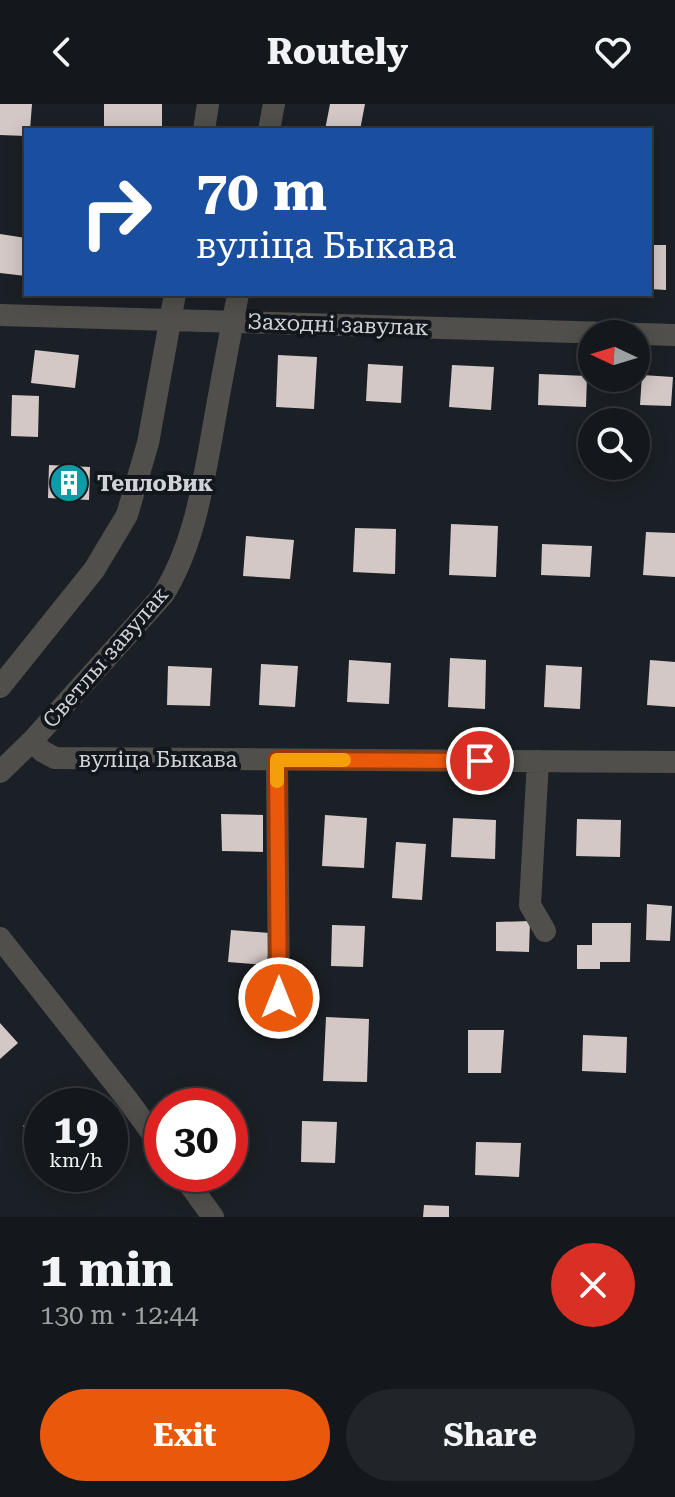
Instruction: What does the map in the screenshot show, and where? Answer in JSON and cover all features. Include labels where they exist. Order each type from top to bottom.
[{"type":"street","points":[[204,128],[208,104]]},
{"type":"street","points":[[269,128],[274,104]]},
{"type":"street","points":[[0,687],[94,570],[127,515],[148,443],[175,296]]},
{"type":"street","name":"Светлы завулак","points":[[0,772],[32,741],[163,595],[174,577],[185,553],[202,487],[238,296]]},
{"type":"street","name":"Заходні завулак","points":[[0,315],[675,335]]},
{"type":"street","name":"вуліца Быкава","points":[[32,741],[55,758],[675,762]]},
{"type":"street","points":[[277,760],[279,998]]},
{"type":"street","points":[[538,761],[530,905],[545,931]]},
{"type":"street","points":[[0,938],[144,1122]]},
{"type":"street","points":[[195,1192],[213,1217]]},
{"type":"building","points":[[0,104],[32,104],[30,128],[24,128],[24,136],[0,135]]},
{"type":"building","points":[[104,104],[162,104],[162,128],[104,128]]},
{"type":"building","points":[[330,104],[365,104],[360,128],[325,128]]},
{"type":"building","points":[[0,234],[24,238],[24,276],[0,273]]},
{"type":"building","points":[[652,245],[666,245],[666,290],[652,289]]},
{"type":"building","points":[[35,350],[79,355],[75,388],[31,383]]},
{"type":"building","points":[[278,355],[317,357],[314,409],[276,407]]},
{"type":"building","points":[[368,364],[403,366],[401,403],[366,401]]},
{"type":"building","points":[[452,365],[494,367],[491,410],[449,407]]},
{"type":"building","points":[[539,374],[578,376],[578,392],[586,392],[586,407],[538,405]]},
{"type":"building","points":[[650,376],[673,377],[671,406],[640,405],[641,392],[650,392]]},
{"type":"building","points":[[12,395],[39,396],[38,437],[11,436]]},
{"type":"building","name":"ТеплоВик","points":[[49,465],[90,467],[89,500],[48,498]]},
{"type":"building","points":[[451,524],[498,526],[496,577],[449,575]]},
{"type":"building","points":[[355,528],[396,529],[395,574],[353,572]]},
{"type":"building","points":[[646,532],[675,533],[675,577],[643,575]]},
{"type":"building","points":[[246,536],[294,540],[290,579],[243,576]]},
{"type":"building","points":[[542,544],[592,546],[590,577],[541,575]]},
{"type":"building","points":[[450,658],[486,660],[485,709],[448,707]]},
{"type":"building","points":[[349,660],[391,663],[389,704],[347,702]]},
{"type":"building","points":[[650,660],[675,662],[675,707],[647,705]]},
{"type":"building","points":[[261,664],[298,666],[295,707],[259,705]]},
{"type":"building","points":[[546,665],[582,667],[580,709],[544,707]]},
{"type":"building","points":[[168,666],[212,668],[210,706],[167,705]]},
{"type":"building","points":[[221,814],[263,815],[263,852],[222,851]]},
{"type":"building","points":[[325,815],[367,818],[364,868],[322,866]]},
{"type":"building","points":[[453,818],[496,820],[495,859],[451,857]]},
{"type":"building","points":[[577,819],[621,820],[620,857],[576,856]]},
{"type":"building","points":[[396,842],[426,844],[422,900],[392,898]]},
{"type":"building","points":[[647,904],[672,906],[670,941],[646,940]]},
{"type":"building","points":[[530,921],[529,952],[496,951],[496,922]]},
{"type":"building","points":[[592,923],[631,923],[630,962],[600,962],[600,969],[577,969],[577,945],[592,945]]},
{"type":"building","points":[[332,925],[365,926],[363,967],[331,966]]},
{"type":"building","points":[[231,930],[270,933],[267,965],[228,962]]},
{"type":"building","points":[[326,1017],[369,1019],[367,1082],[323,1081]]},
{"type":"building","points":[[0,1023],[18,1043],[0,1059]]},
{"type":"building","points":[[468,1030],[504,1030],[501,1073],[468,1073]]},
{"type":"building","points":[[583,1035],[627,1037],[626,1073],[582,1071]]},
{"type":"building","points":[[302,1121],[337,1122],[335,1163],[301,1162]]},
{"type":"building","points":[[476,1142],[521,1143],[519,1177],[475,1175]]},
{"type":"building","points":[[424,1205],[449,1206],[449,1217],[423,1217]]},
{"type":"slow traffic","points":[[277,781],[277,760],[344,760]]},
{"type":"place","name":"ТеплоВик","points":[[69,483]]},
{"type":"route","points":[[279,998],[277,760],[480,761]]}]
